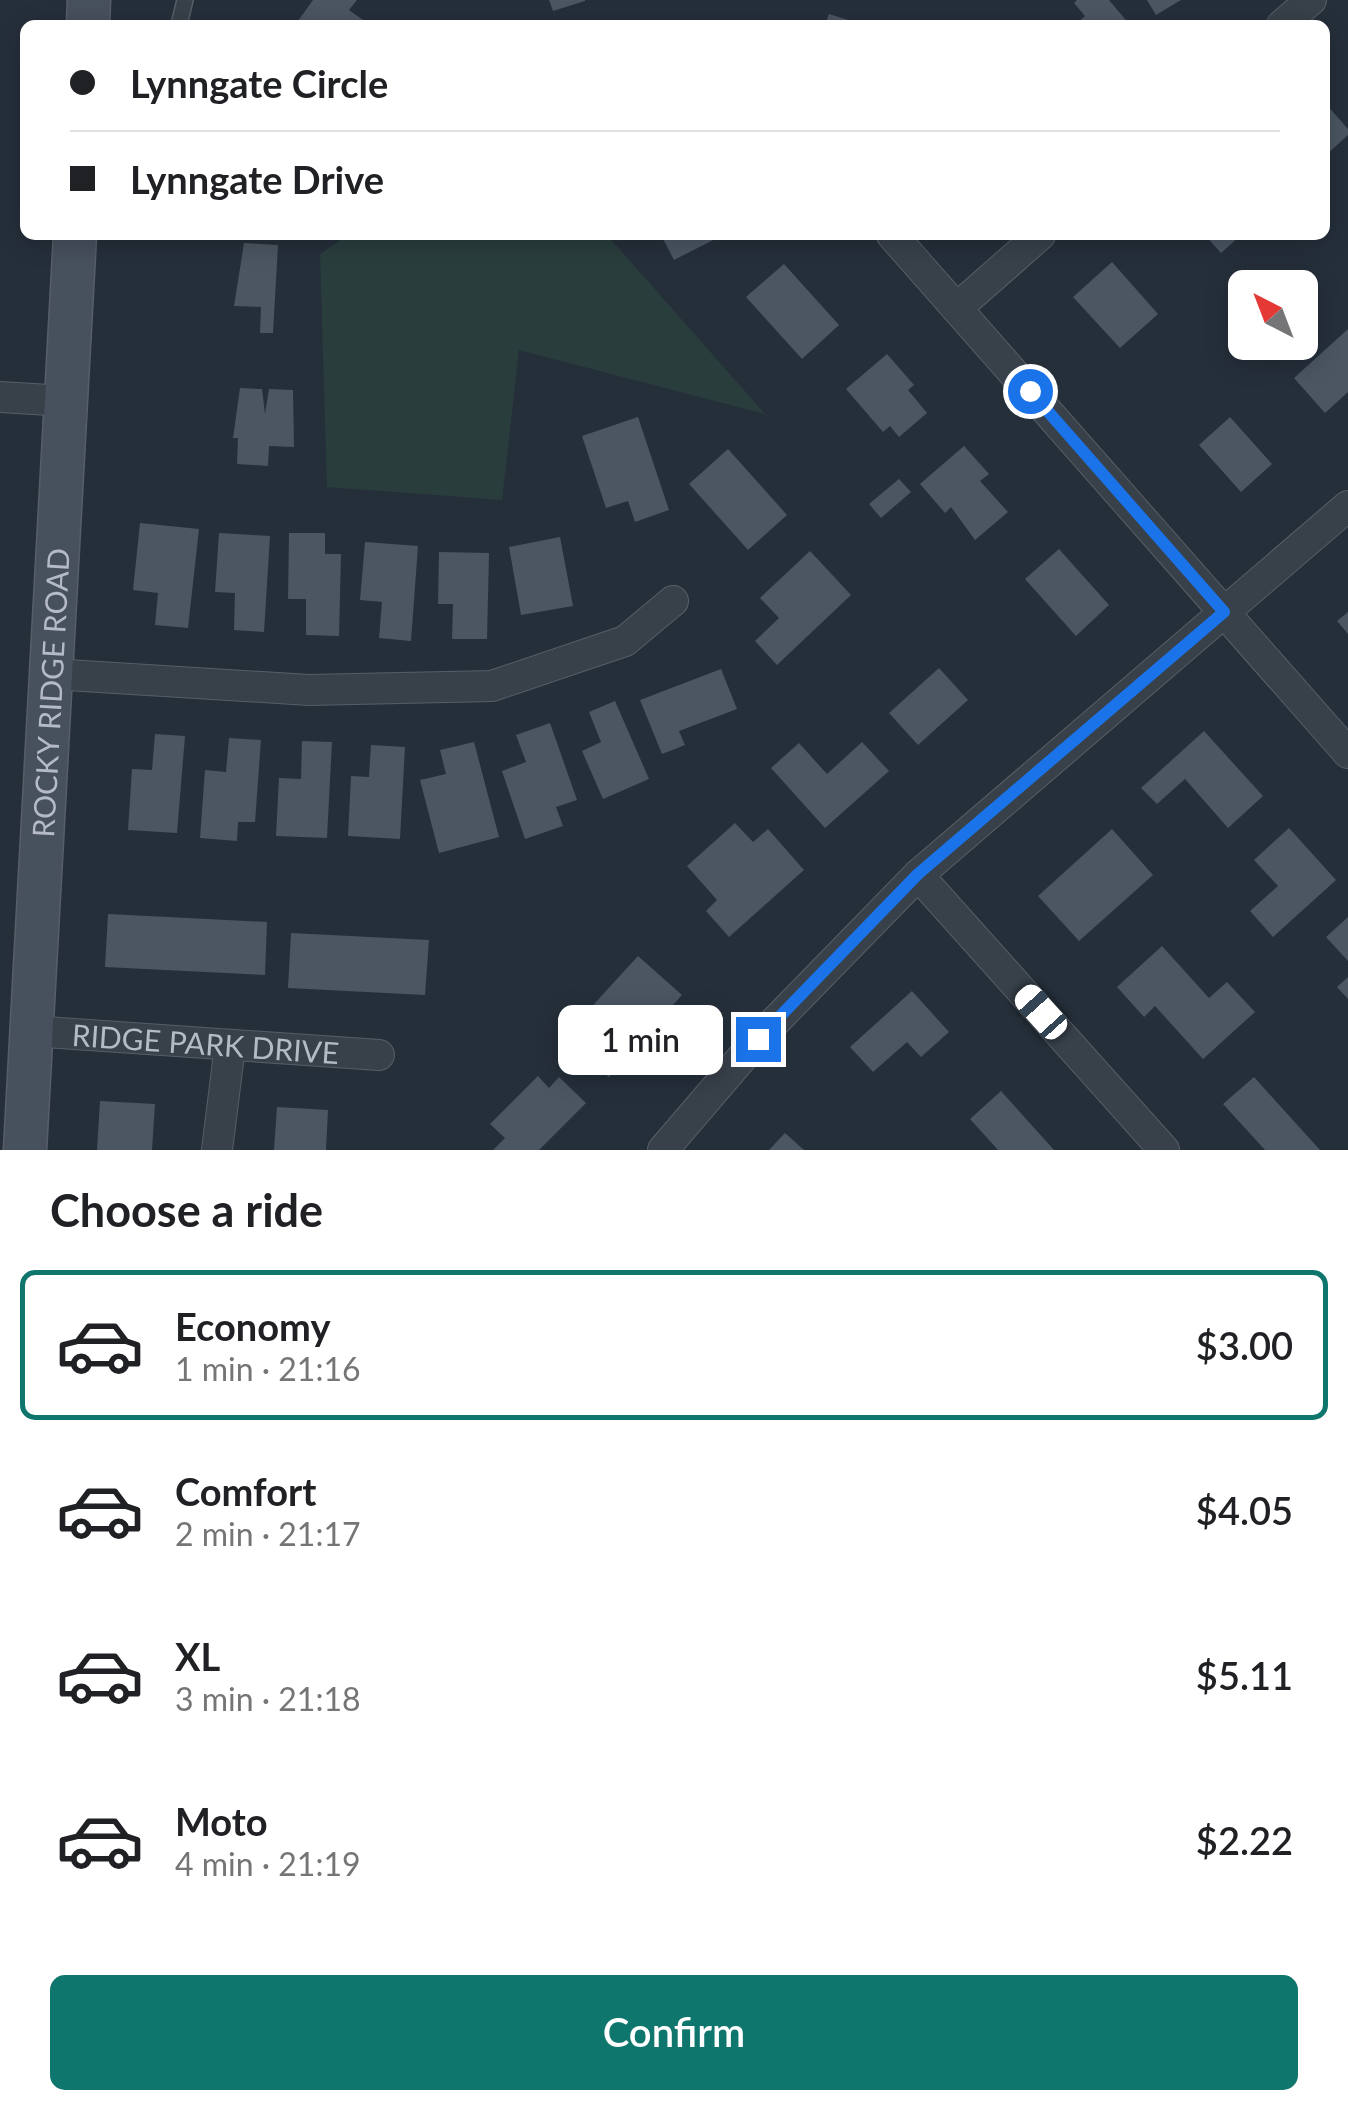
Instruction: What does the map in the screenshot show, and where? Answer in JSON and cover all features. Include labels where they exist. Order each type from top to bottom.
[{"type":"main road","name":"ROCKY RIDGE ROAD","points":[[24,1150],[76,240]]},
{"type":"street","points":[[1288,20],[1311,0]]},
{"type":"street","points":[[896,240],[1348,753]]},
{"type":"street","points":[[957,308],[1034,240]]},
{"type":"street","points":[[0,397],[66,401]]},
{"type":"street","points":[[663,1150],[758,1039],[918,874],[1348,506]]},
{"type":"street","points":[[51,674],[309,690],[492,686],[625,641],[673,602]]},
{"type":"street","points":[[918,874],[1164,1150]]},
{"type":"street","name":"RIDGE PARK DRIVE","points":[[31,1030],[379,1055]]},
{"type":"street","points":[[217,1150],[230,1046]]},
{"type":"shaded area","points":[[341,240],[611,240],[765,414],[519,350],[502,500],[327,487],[320,254]]},
{"type":"building","points":[[313,0],[357,0],[349,10],[363,20],[299,20]]},
{"type":"building","points":[[549,0],[585,0],[585,1],[553,11]]},
{"type":"building","points":[[1109,0],[1126,20],[1081,20],[1085,16],[1074,3]]},
{"type":"building","points":[[1147,0],[1181,0],[1156,15]]},
{"type":"building","points":[[829,14],[848,20],[827,20]]},
{"type":"building","points":[[1330,109],[1348,129],[1348,135],[1330,151]]},
{"type":"building","points":[[664,240],[713,240],[674,260]]},
{"type":"building","points":[[1209,240],[1235,240],[1221,253]]},
{"type":"building","points":[[244,243],[278,245],[273,333],[260,333],[261,307],[234,306]]},
{"type":"building","points":[[1112,262],[1158,314],[1120,348],[1073,297]]},
{"type":"building","points":[[784,264],[839,325],[802,359],[746,297]]},
{"type":"building","points":[[1348,329],[1348,392],[1325,413],[1294,378]]},
{"type":"building","points":[[887,354],[914,385],[908,390],[927,413],[899,437],[890,426],[883,432],[846,389]]},
{"type":"building","points":[[240,388],[262,389],[265,414],[269,389],[293,390],[294,447],[269,446],[268,466],[237,464],[238,438],[233,438]]},
{"type":"building","points":[[638,417],[669,510],[635,522],[628,501],[606,508],[582,436]]},
{"type":"building","points":[[1230,417],[1272,464],[1241,492],[1199,445]]},
{"type":"building","points":[[964,446],[989,474],[980,481],[1008,512],[975,540],[951,507],[945,513],[920,484]]},
{"type":"building","points":[[728,449],[787,515],[748,550],[689,484]]},
{"type":"building","points":[[899,479],[911,492],[881,518],[869,504]]},
{"type":"building","points":[[140,523],[199,529],[188,628],[155,625],[158,593],[133,590]]},
{"type":"building","points":[[219,533],[270,536],[264,632],[234,630],[235,593],[215,592]]},
{"type":"building","points":[[289,533],[325,533],[325,554],[341,554],[339,636],[306,635],[306,599],[288,599]]},
{"type":"building","points":[[560,537],[573,606],[521,615],[509,547]]},
{"type":"building","points":[[365,542],[418,546],[411,641],[379,638],[382,602],[360,600]]},
{"type":"building","points":[[1059,549],[1109,605],[1076,636],[1025,579]]},
{"type":"building","points":[[810,551],[851,595],[777,665],[755,641],[779,618],[760,598]]},
{"type":"building","points":[[439,552],[489,553],[487,639],[452,639],[453,604],[438,604]]},
{"type":"building","points":[[1348,612],[1348,634],[1337,621]]},
{"type":"building","points":[[939,668],[968,700],[918,745],[889,713]]},
{"type":"building","points":[[721,669],[737,709],[679,731],[685,745],[662,754],[640,700]]},
{"type":"building","points":[[615,701],[649,779],[603,799],[582,751],[601,742],[589,712]]},
{"type":"building","points":[[550,723],[577,800],[556,807],[563,826],[525,839],[502,771],[526,762],[516,735]]},
{"type":"building","points":[[1204,731],[1263,796],[1228,828],[1185,779],[1157,804],[1141,788]]},
{"type":"building","points":[[155,734],[185,736],[177,833],[128,830],[132,769],[152,770]]},
{"type":"building","points":[[229,738],[261,740],[255,822],[238,822],[237,841],[200,838],[205,770],[226,772]]},
{"type":"building","points":[[302,741],[332,742],[327,838],[276,836],[279,778],[301,779]]},
{"type":"building","points":[[474,742],[499,837],[439,853],[420,780],[446,774],[440,750]]},
{"type":"building","points":[[862,742],[889,771],[825,828],[771,768],[799,743],[827,774]]},
{"type":"building","points":[[371,745],[405,747],[400,839],[348,836],[351,776],[369,777]]},
{"type":"building","points":[[735,823],[753,842],[768,829],[804,870],[729,937],[706,911],[717,900],[687,866]]},
{"type":"building","points":[[1289,828],[1336,880],[1273,937],[1250,911],[1278,886],[1254,860]]},
{"type":"building","points":[[1112,829],[1153,875],[1079,941],[1038,896]]},
{"type":"building","points":[[108,914],[267,922],[265,975],[105,967]]},
{"type":"building","points":[[1348,917],[1348,961],[1326,937]]},
{"type":"building","points":[[291,933],[429,940],[425,995],[288,988]]},
{"type":"building","points":[[1162,946],[1209,998],[1227,982],[1255,1012],[1203,1059],[1155,1006],[1144,1017],[1117,987]]},
{"type":"building","points":[[638,956],[682,995],[609,1077],[564,1037]]},
{"type":"building","points":[[1348,977],[1348,999],[1337,987]]},
{"type":"building","points":[[912,991],[949,1032],[921,1057],[907,1042],[873,1072],[850,1047]]},
{"type":"building","points":[[538,1076],[549,1088],[559,1077],[586,1103],[539,1150],[493,1150],[505,1138],[490,1124]]},
{"type":"building","points":[[1254,1077],[1320,1150],[1265,1150],[1223,1104]]},
{"type":"building","points":[[1001,1091],[1054,1150],[998,1150],[970,1119]]},
{"type":"building","points":[[100,1101],[155,1104],[152,1150],[97,1150]]},
{"type":"building","points":[[277,1107],[328,1110],[326,1150],[274,1150]]},
{"type":"building","points":[[785,1133],[804,1150],[769,1150]]},
{"type":"route","points":[[758,1039],[918,874],[1224,612],[1030,391]]}]
